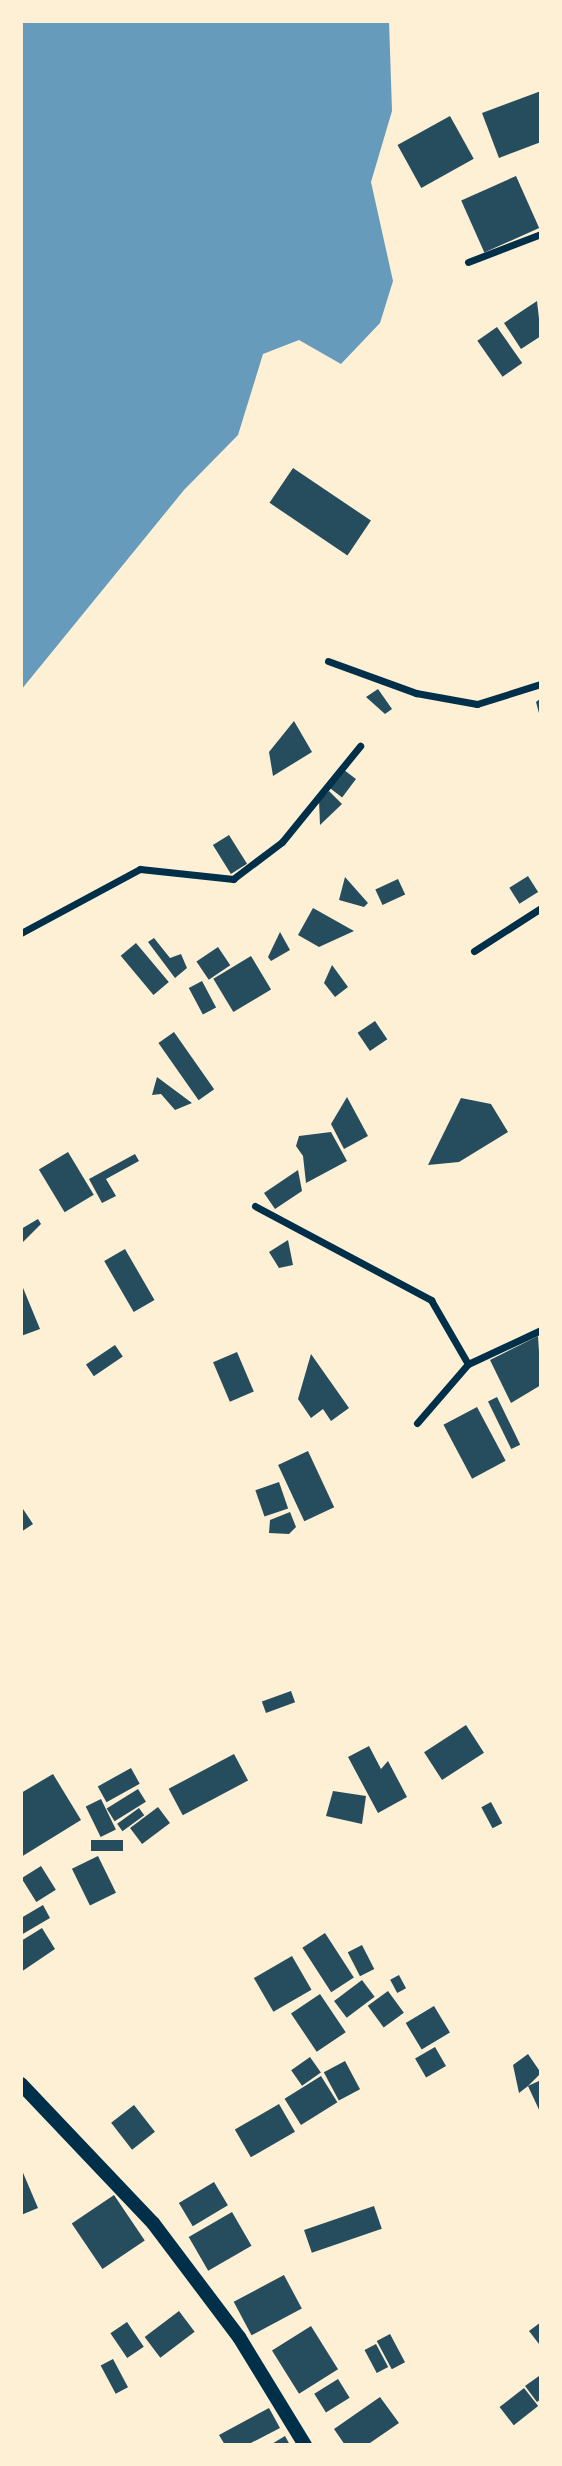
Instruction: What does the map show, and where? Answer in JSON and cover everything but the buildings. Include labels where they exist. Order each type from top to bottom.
[{"type":"main road","points":[[21,2084],[153,2223],[239,2337],[305,2445]]},
{"type":"street","points":[[468,262],[541,233]]},
{"type":"street","points":[[328,661],[416,693],[477,704],[541,684]]},
{"type":"street","points":[[21,933],[140,869],[233,879],[282,842],[360,746]]},
{"type":"street","points":[[474,951],[541,908]]},
{"type":"street","points":[[255,1206],[431,1300],[468,1364]]},
{"type":"street","points":[[417,1423],[468,1364],[541,1330]]},
{"type":"water","points":[[21,21],[389,21],[392,111],[371,182],[393,281],[380,323],[341,364],[299,340],[263,354],[238,435],[184,490],[21,690]]}]
